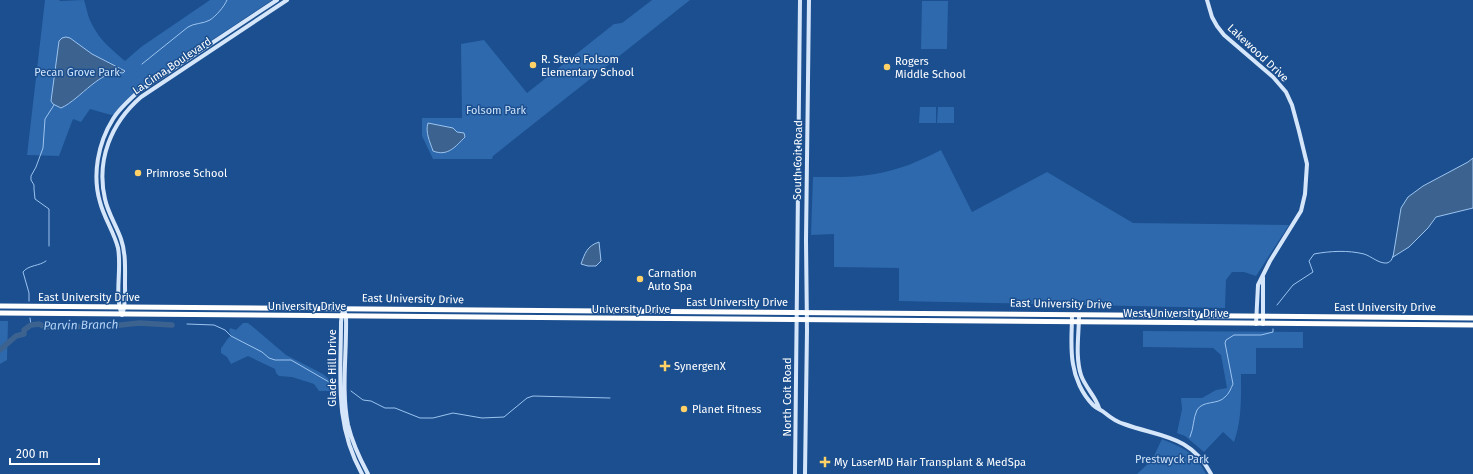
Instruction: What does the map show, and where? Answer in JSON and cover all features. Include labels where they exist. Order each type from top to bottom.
[{"type":"highway","name":"East University Drive","points":[[0,306],[1473,318]]},
{"type":"highway","name":"University Drive","points":[[0,313],[807,321]]},
{"type":"highway","name":"West University Drive","points":[[807,321],[1473,325]]},
{"type":"street","name":"La Cima Boulevard","points":[[122,315],[120,270],[117,247],[102,208],[97,176],[100,147],[113,118],[138,92],[277,0]]},
{"type":"street","name":"La Cima Boulevard","points":[[122,307],[125,268],[123,251],[119,236],[105,200],[103,187],[103,160],[106,147],[114,129],[132,105],[141,97],[287,0]]},
{"type":"street","name":"South Coit Road","points":[[796,320],[800,0]]},
{"type":"street","name":"South Coit Road","points":[[807,321],[806,240],[809,0]]},
{"type":"street","name":"Lakewood Drive","points":[[1207,0],[1212,17],[1224,35],[1273,77],[1286,92],[1292,105],[1307,164],[1305,194],[1301,211],[1270,261],[1257,291],[1256,324]]},
{"type":"street","points":[[799,52],[809,52]]},
{"type":"street","points":[[799,101],[808,100]]},
{"type":"street","points":[[113,118],[119,121]]},
{"type":"street","points":[[100,147],[106,147]]},
{"type":"street","points":[[98,187],[103,187]]},
{"type":"street","points":[[797,240],[806,240]]},
{"type":"street","name":"Lakewood Drive","points":[[1263,276],[1263,324]]},
{"type":"street","name":"Glade Hill Drive","points":[[344,309],[345,389],[347,418],[353,442],[360,460],[368,474]]},
{"type":"street","points":[[1072,315],[1072,355],[1076,376],[1079,385],[1094,406],[1123,424],[1167,436],[1183,444],[1196,454],[1211,474]]},
{"type":"street","points":[[1079,315],[1078,353],[1080,373],[1087,388],[1098,403],[1099,408]]},
{"type":"street","name":"Glade Hill Drive","points":[[344,317],[340,394],[341,414],[347,439],[362,474]]},
{"type":"street","name":"North Coit Road","points":[[795,474],[796,320]]},
{"type":"street","name":"North Coit Road","points":[[805,474],[807,321]]},
{"type":"street","points":[[796,414],[805,414]]},
{"type":"green space","name":"Pecan Grove Park","points":[[45,0],[84,0],[89,18],[96,32],[104,42],[125,61],[141,47],[210,0],[272,0],[141,87],[126,100],[114,114],[111,115],[90,109],[81,122],[73,119],[59,156],[27,155]]},
{"type":"green space","name":"Folsom Park","points":[[652,0],[690,0],[493,156],[492,159],[433,159],[422,136],[422,118],[462,118],[461,44],[484,40],[527,93],[614,24],[622,23]]},
{"type":"green space","points":[[922,1],[948,1],[947,49],[921,49]]},
{"type":"green space","points":[[920,107],[936,107],[936,123],[919,123]]},
{"type":"green space","points":[[938,107],[954,107],[954,123],[937,123]]},
{"type":"green space","points":[[941,150],[972,212],[1047,172],[1133,223],[1289,225],[1256,276],[1244,272],[1232,272],[1226,280],[1225,308],[899,301],[899,268],[834,267],[834,234],[811,235],[813,177],[851,177],[884,172],[909,165]]},
{"type":"green space","points":[[0,321],[8,321],[7,360],[0,364]]},
{"type":"green space","points":[[243,323],[248,323],[286,355],[323,374],[331,381],[331,391],[319,391],[314,384],[292,377],[279,376],[275,369],[248,356],[231,364],[227,357],[221,353],[221,348],[231,336],[229,331],[230,328],[236,330]]},
{"type":"green space","points":[[1143,331],[1303,332],[1303,348],[1256,348],[1256,374],[1241,374],[1240,417],[1234,442],[1223,432],[1204,452],[1185,436],[1177,433],[1182,409],[1181,398],[1202,398],[1216,390],[1227,388],[1221,355],[1213,348],[1143,347]]},
{"type":"green space","name":"Prestwyck Park","points":[[1162,439],[1188,452],[1202,467],[1206,474],[1137,474],[1152,460]]},
{"type":"shaded area","points":[[66,37],[70,38],[92,54],[125,71],[123,73],[107,75],[91,85],[69,104],[61,108],[53,104],[51,101],[59,41]]},
{"type":"shaded area","points":[[428,123],[453,128],[457,132],[464,133],[465,137],[455,147],[447,152],[443,153],[433,151],[427,133]]},
{"type":"shaded area","points":[[1473,158],[1473,208],[1436,217],[1428,228],[1409,247],[1393,257],[1401,208],[1408,197],[1423,186]]},
{"type":"shaded area","points":[[599,242],[601,261],[596,266],[581,264],[585,253],[589,248]]},
{"type":"waterway","points":[[142,64],[188,27],[212,18],[217,14],[227,0]]},
{"type":"waterway","points":[[49,246],[49,209],[35,199],[34,185],[31,180],[31,176],[43,148],[45,119],[54,105]]},
{"type":"waterway","points":[[1277,305],[1293,285],[1313,272],[1309,261],[1314,254],[1345,251],[1364,254],[1384,263],[1389,262],[1393,256]]},
{"type":"waterway","points":[[29,301],[29,293],[23,272],[28,268],[46,261]]},
{"type":"waterway","name":"Parvin Branch","points":[[30,318],[31,325]]},
{"type":"waterway","name":"Parvin Branch","points":[[0,350],[16,336],[24,334],[24,330],[31,325],[39,324],[46,327],[102,327],[139,323],[172,325]]},
{"type":"waterway","name":"Parvin Branch","points":[[187,324],[214,325],[225,330],[231,336],[262,352],[269,358],[275,360],[291,360],[336,386]]},
{"type":"waterway","points":[[1190,437],[1197,410],[1203,405],[1222,399],[1228,394],[1233,384],[1225,343],[1226,340],[1234,335],[1261,335],[1273,332],[1273,329]]},
{"type":"waterway","name":"Parvin Branch","points":[[351,391],[363,400],[371,401],[385,408],[395,408],[420,418],[433,418],[453,413],[482,418],[504,417],[527,398],[533,396],[610,398]]},
{"type":"place","name":"R. Steve Folsom Elementary School","points":[[533,65]]},
{"type":"place","name":"Rogers Middle School","points":[[887,67]]},
{"type":"place","name":"Primrose School","points":[[138,173]]},
{"type":"place","name":"Carnation Auto Spa","points":[[640,279]]},
{"type":"place","name":"SynergenX","points":[[665,366]]},
{"type":"place","name":"Planet Fitness","points":[[684,409]]},
{"type":"place","name":"My LaserMD Hair Transplant & MedSpa","points":[[825,462]]}]
